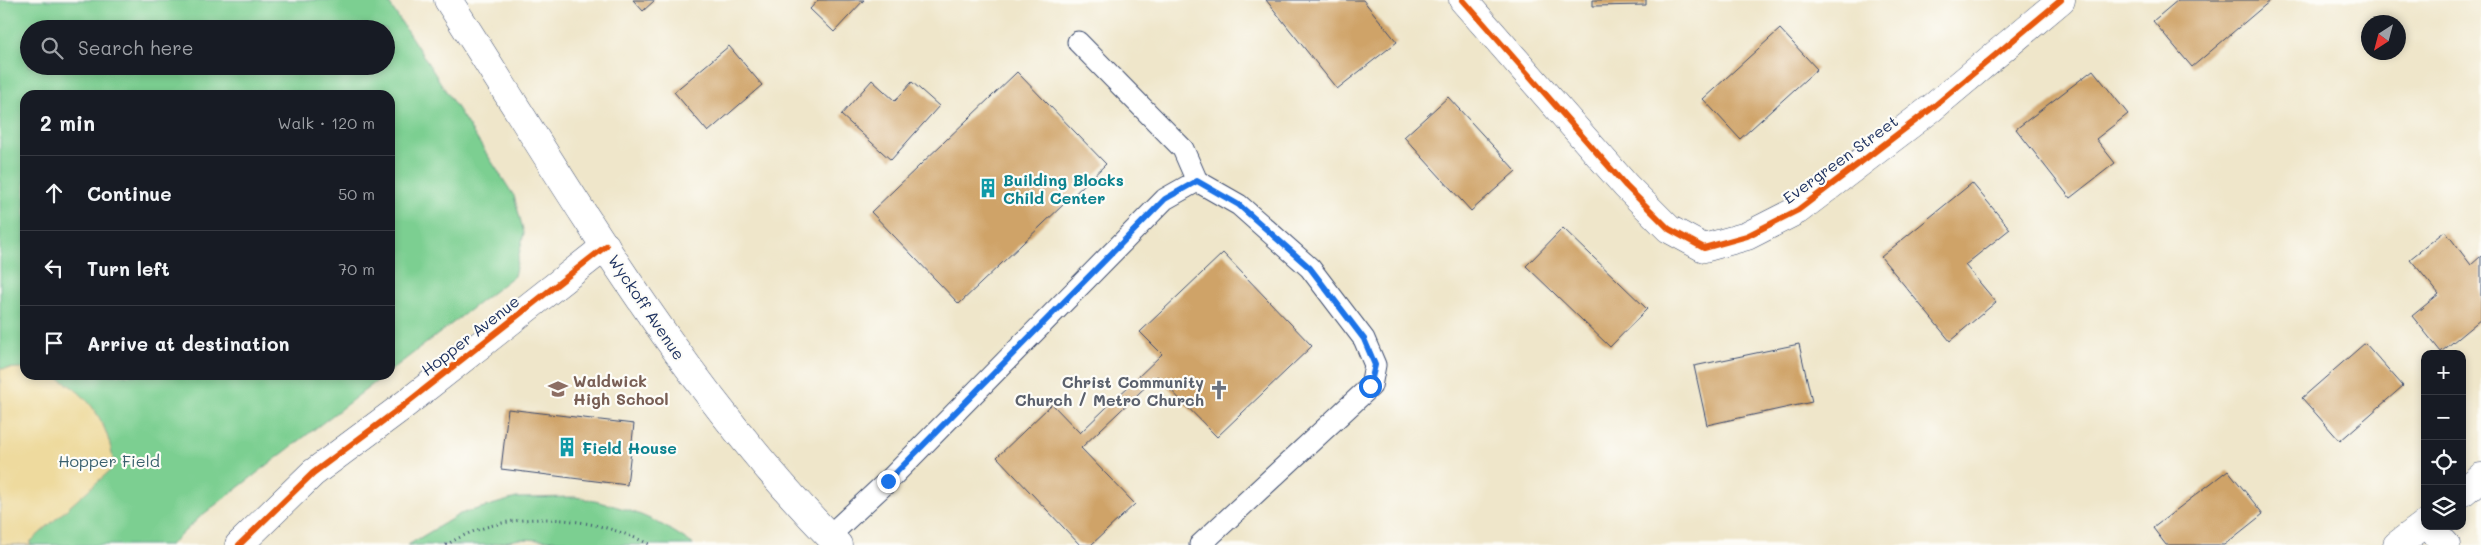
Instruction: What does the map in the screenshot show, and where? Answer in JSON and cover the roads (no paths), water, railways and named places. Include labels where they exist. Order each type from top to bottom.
[{"type":"street","name":"Wyckoff Avenue","points":[[448,0],[668,342],[733,428],[834,541]]},
{"type":"street","name":"Evergreen Street","points":[[1463,0],[1626,186],[1669,229],[1704,248],[1746,236],[1798,210],[1932,108],[2061,0]]},
{"type":"street","name":"Hopper Avenue","points":[[239,545],[313,473],[399,409],[606,246]]},
{"type":"street","points":[[2466,490],[2481,477]]},
{"type":"street","points":[[2397,545],[2421,527]]},
{"type":"street","points":[[2433,530],[2446,545]]},
{"type":"lane","points":[[1078,42],[1183,149],[1197,181],[1239,205],[1310,268],[1364,339],[1375,365],[1370,386],[1200,545]]},
{"type":"lane","points":[[834,541],[888,481],[1165,199],[1197,181]]},
{"type":"place","name":"Building Blocks Child Center","points":[[988,188]]},
{"type":"place","name":"Waldwick High School","points":[[558,389]]},
{"type":"place","name":"Christ Community Church / Metro Church","points":[[1219,390]]},
{"type":"place","name":"Field House","points":[[567,447]]},
{"type":"park label","name":"Hopper Field","points":[[109,460]]}]
